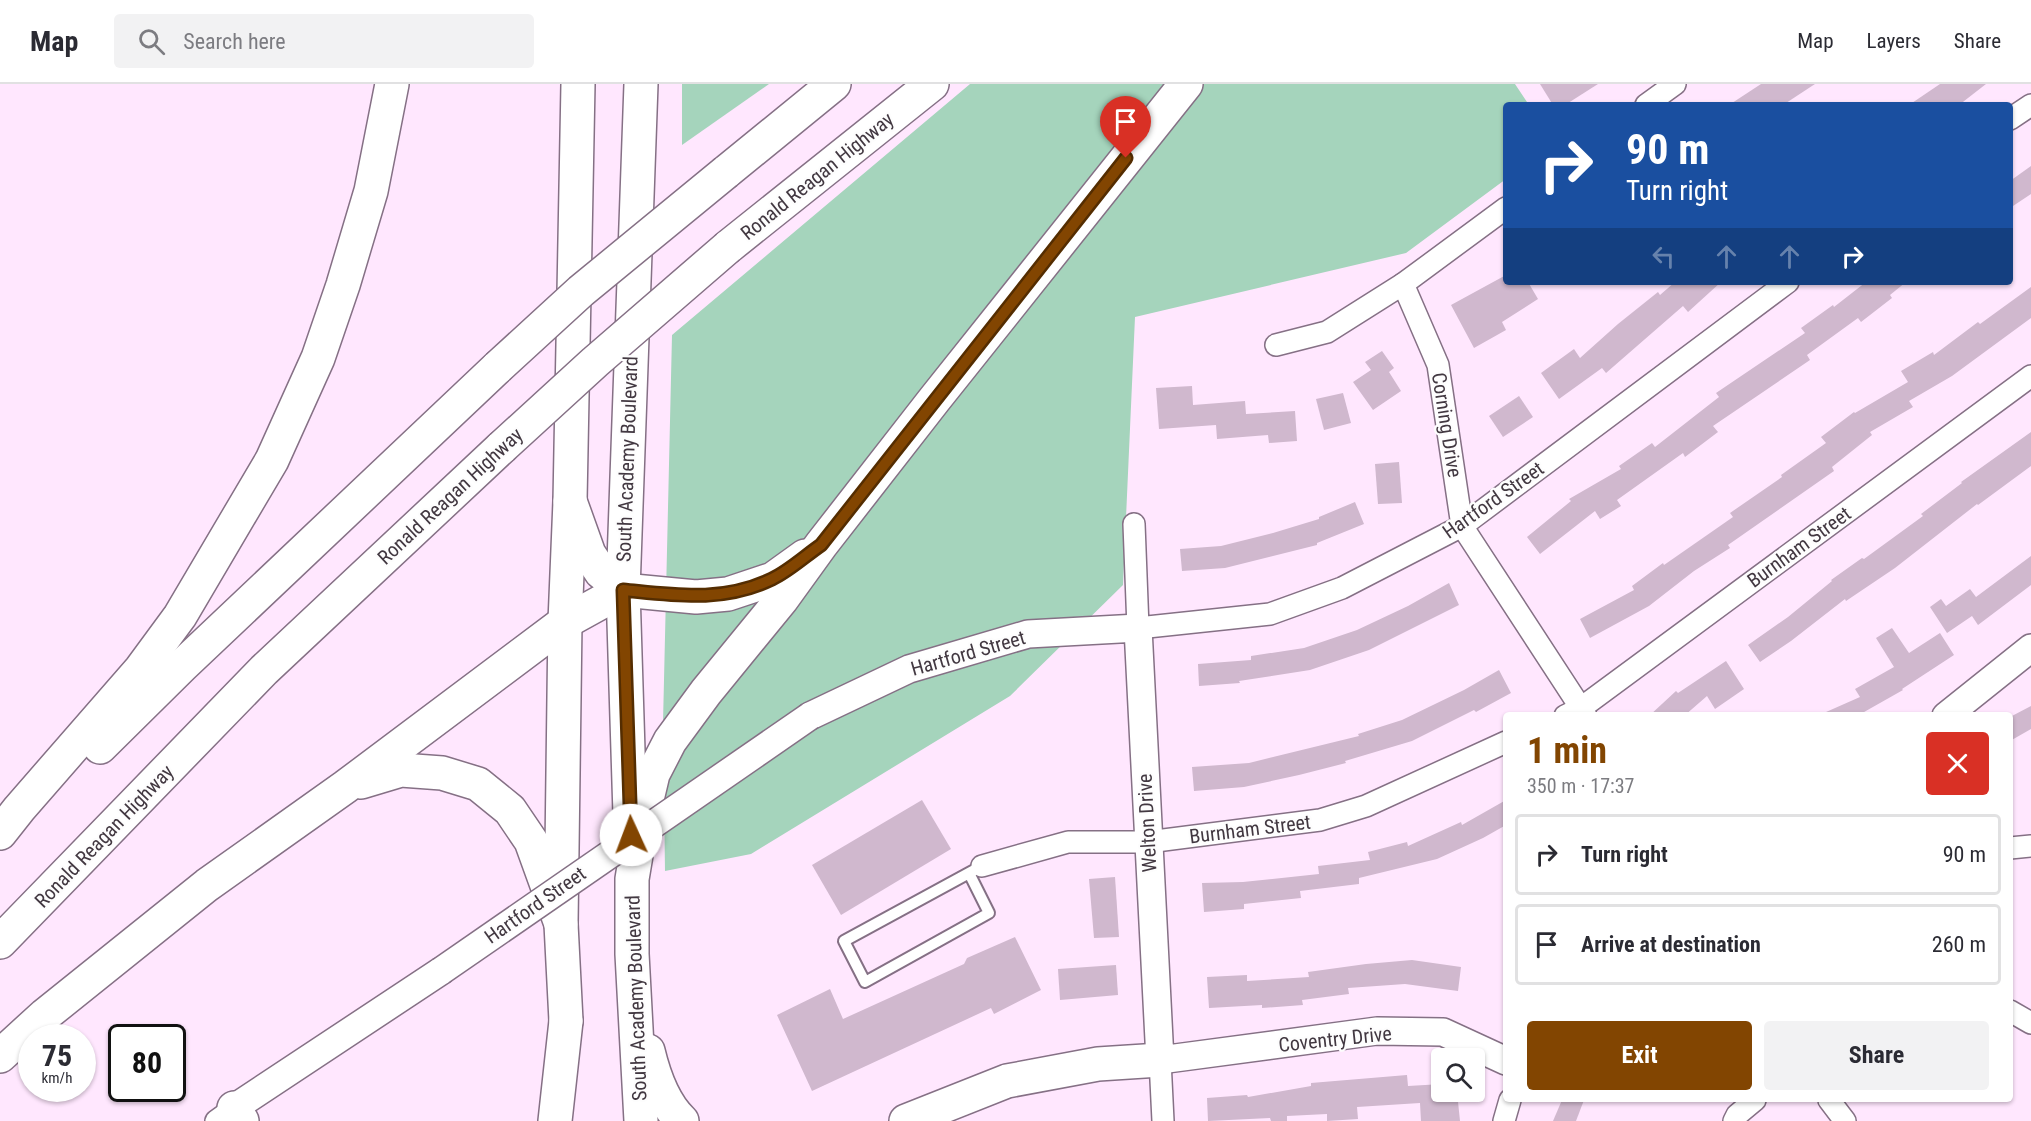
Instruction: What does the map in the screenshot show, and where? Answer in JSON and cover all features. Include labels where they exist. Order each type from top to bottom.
[{"type":"highway","points":[[0,833],[141,669],[180,616],[272,460],[318,358],[343,285],[371,191],[392,84]]},
{"type":"highway","points":[[575,1121],[566,1021],[561,924],[565,621],[570,501],[578,84]]},
{"type":"highway","name":"South Academy Boulevard","points":[[641,84],[623,590],[632,879],[632,954],[641,1121]]},
{"type":"highway","points":[[0,848],[182,666],[498,366],[581,291],[834,84]]},
{"type":"highway","name":"Ronald Reagan Highway","points":[[0,942],[264,670],[502,447],[595,362],[728,247],[932,84]]},
{"type":"highway","points":[[632,879],[653,774],[670,741],[706,692],[782,599],[821,545],[1186,84]]},
{"type":"highway","points":[[570,501],[589,554],[601,572],[623,590]]},
{"type":"highway","points":[[0,1056],[45,1015],[207,885],[345,786],[565,621],[623,590],[696,597],[728,594],[773,579],[821,545]]},
{"type":"highway","points":[[345,786],[401,770],[442,773],[478,784],[510,810],[531,841],[561,924]]},
{"type":"highway","points":[[632,954],[653,1072],[664,1097],[682,1121]]},
{"type":"highway","points":[[555,1121],[566,1021]]},
{"type":"highway","points":[[906,1121],[1007,1081],[1098,1064],[1160,1060]]},
{"type":"street","points":[[1650,102],[1675,84]]},
{"type":"street","points":[[2013,117],[2031,105]]},
{"type":"street","points":[[1276,345],[1327,333],[1403,284],[1503,210]]},
{"type":"street","name":"Corning Drive","points":[[1403,284],[1438,365],[1462,526],[1576,712]]},
{"type":"street","name":"Hartford Street","points":[[231,1117],[810,716],[909,669],[1028,634],[1138,628],[1270,614],[1342,588],[1462,526],[1784,285]]},
{"type":"street","name":"Burnham Street","points":[[1578,712],[2031,376]]},
{"type":"street","name":"Welton Drive","points":[[1134,525],[1163,1121]]},
{"type":"street","points":[[1952,712],[2031,648]]},
{"type":"street","name":"Burnham Street","points":[[975,869],[1068,842],[1148,842],[1320,820],[1366,806],[1503,743]]},
{"type":"street","points":[[2013,848],[2031,846]]},
{"type":"street","points":[[2013,1013],[2031,1023]]},
{"type":"street","name":"Coventry Drive","points":[[1160,1060],[1377,1031],[1443,1032],[1503,1060]]},
{"type":"street","points":[[1504,1121],[1509,1102]]},
{"type":"street","points":[[1734,1121],[1737,1115],[1753,1102]]},
{"type":"street","points":[[1831,1102],[1845,1121]]},
{"type":"lane","points":[[975,869],[989,913],[865,982],[844,941],[975,869]]},
{"type":"green space","points":[[682,84],[769,84],[682,145]]},
{"type":"green space","points":[[970,84],[1515,84],[1527,102],[1503,102],[1503,181],[1406,253],[1135,317],[1123,585],[1010,696],[751,854],[665,871],[663,723],[672,335]]},
{"type":"building","points":[[1540,84],[1598,84],[1570,102],[1551,102]]},
{"type":"building","points":[[1761,84],[1815,84],[1788,102],[1734,102]]},
{"type":"building","points":[[1940,84],[1986,84],[1963,102],[1913,102]]},
{"type":"building","points":[[2031,166],[2031,194],[2013,206],[2013,179]]},
{"type":"building","points":[[1503,277],[1503,285],[1530,285],[1538,299],[1502,322],[1506,330],[1474,348],[1451,305]]},
{"type":"building","points":[[1672,285],[1718,285],[1688,312],[1683,306],[1606,373],[1602,368],[1559,399],[1541,373],[1574,349],[1580,358],[1658,292],[1660,295]]},
{"type":"building","points":[[1862,285],[1902,285],[1890,295],[1892,298],[1861,322],[1858,318],[1807,355],[1810,360],[1713,426],[1718,432],[1685,457],[1683,453],[1617,500],[1621,506],[1600,519],[1595,511],[1540,554],[1527,537],[1571,501],[1569,499],[1621,469],[1619,466],[1652,443],[1655,447],[1719,397],[1716,393],[1805,333],[1801,328],[1833,305],[1834,307]]},
{"type":"building","points":[[2031,287],[2031,318],[1952,376],[1909,401],[1913,407],[1870,432],[1872,435],[1832,467],[1834,471],[1728,545],[1730,548],[1694,571],[1649,606],[1590,638],[1580,619],[1634,590],[1632,586],[1733,517],[1730,513],[1826,443],[1821,437],[1854,412],[1908,382],[1901,371],[1933,352],[1934,355]]},
{"type":"building","points":[[1382,351],[1394,368],[1389,372],[1401,391],[1373,410],[1353,382],[1371,370],[1365,362]]},
{"type":"building","points":[[1192,386],[1193,405],[1245,401],[1246,414],[1295,411],[1297,441],[1269,443],[1268,435],[1217,439],[1216,425],[1159,429],[1156,388]]},
{"type":"building","points":[[1343,393],[1351,423],[1324,430],[1316,399]]},
{"type":"building","points":[[1519,396],[1533,417],[1503,437],[1489,416]]},
{"type":"building","points":[[2031,432],[2031,466],[1977,504],[1895,568],[1846,601],[1845,599],[1760,662],[1748,645],[1788,617],[1831,580],[1923,516],[1921,514],[1961,482]]},
{"type":"building","points":[[1399,462],[1402,503],[1378,504],[1375,464]]},
{"type":"building","points":[[1355,502],[1364,524],[1317,543],[1317,545],[1225,568],[1182,571],[1180,549],[1221,546],[1273,533],[1319,519],[1319,517]]},
{"type":"building","points":[[2031,556],[2031,585],[1978,625],[1972,616],[1947,633],[1930,607],[1941,599],[1946,606],[1970,589],[1976,597]]},
{"type":"building","points":[[1449,583],[1459,605],[1369,650],[1310,670],[1239,681],[1240,683],[1199,686],[1198,664],[1251,660],[1251,656],[1304,648],[1357,630],[1408,606]]},
{"type":"building","points":[[1892,628],[1909,653],[1940,633],[1954,655],[1903,690],[1864,712],[1826,712],[1860,697],[1855,689],[1894,667],[1876,638]]},
{"type":"building","points":[[1726,661],[1744,689],[1715,709],[1707,696],[1689,712],[1653,712],[1676,691],[1678,693]]},
{"type":"building","points":[[1499,670],[1511,693],[1476,712],[1474,710],[1412,741],[1345,761],[1346,763],[1299,775],[1244,787],[1194,791],[1192,767],[1249,763],[1359,736],[1358,734],[1402,720]]},
{"type":"building","points":[[2031,706],[2031,729],[2013,739],[2013,715]]},
{"type":"building","points":[[922,800],[951,849],[841,915],[812,865]]},
{"type":"building","points":[[1503,802],[1503,827],[1437,859],[1359,878],[1359,884],[1300,891],[1301,898],[1244,904],[1244,909],[1204,912],[1202,883],[1243,882],[1319,874],[1318,866],[1370,860],[1368,852],[1407,842],[1408,846],[1461,822],[1462,825]]},
{"type":"building","points":[[1115,877],[1119,937],[1094,938],[1089,879]]},
{"type":"building","points":[[1015,937],[1041,990],[994,1014],[991,1008],[812,1091],[777,1015],[830,989],[843,1019],[964,964],[967,958]]},
{"type":"building","points":[[1412,960],[1461,967],[1458,991],[1405,984],[1348,988],[1349,994],[1302,1000],[1303,1005],[1209,1008],[1207,977],[1247,975],[1247,981],[1309,977],[1308,972]]},
{"type":"building","points":[[1116,965],[1118,995],[1060,1000],[1058,969]]},
{"type":"building","points":[[1407,1075],[1408,1086],[1431,1085],[1431,1102],[1458,1102],[1460,1121],[1421,1121],[1420,1103],[1357,1107],[1358,1119],[1327,1121],[1327,1114],[1287,1116],[1287,1121],[1271,1121],[1270,1118],[1208,1121],[1207,1098],[1247,1095],[1248,1097],[1311,1086],[1311,1083]]},
{"type":"building","points":[[1561,1102],[1583,1102],[1576,1121],[1553,1121]]},
{"type":"route","points":[[631,835],[623,590],[696,597],[728,594],[773,579],[821,545],[1126,158]]}]
